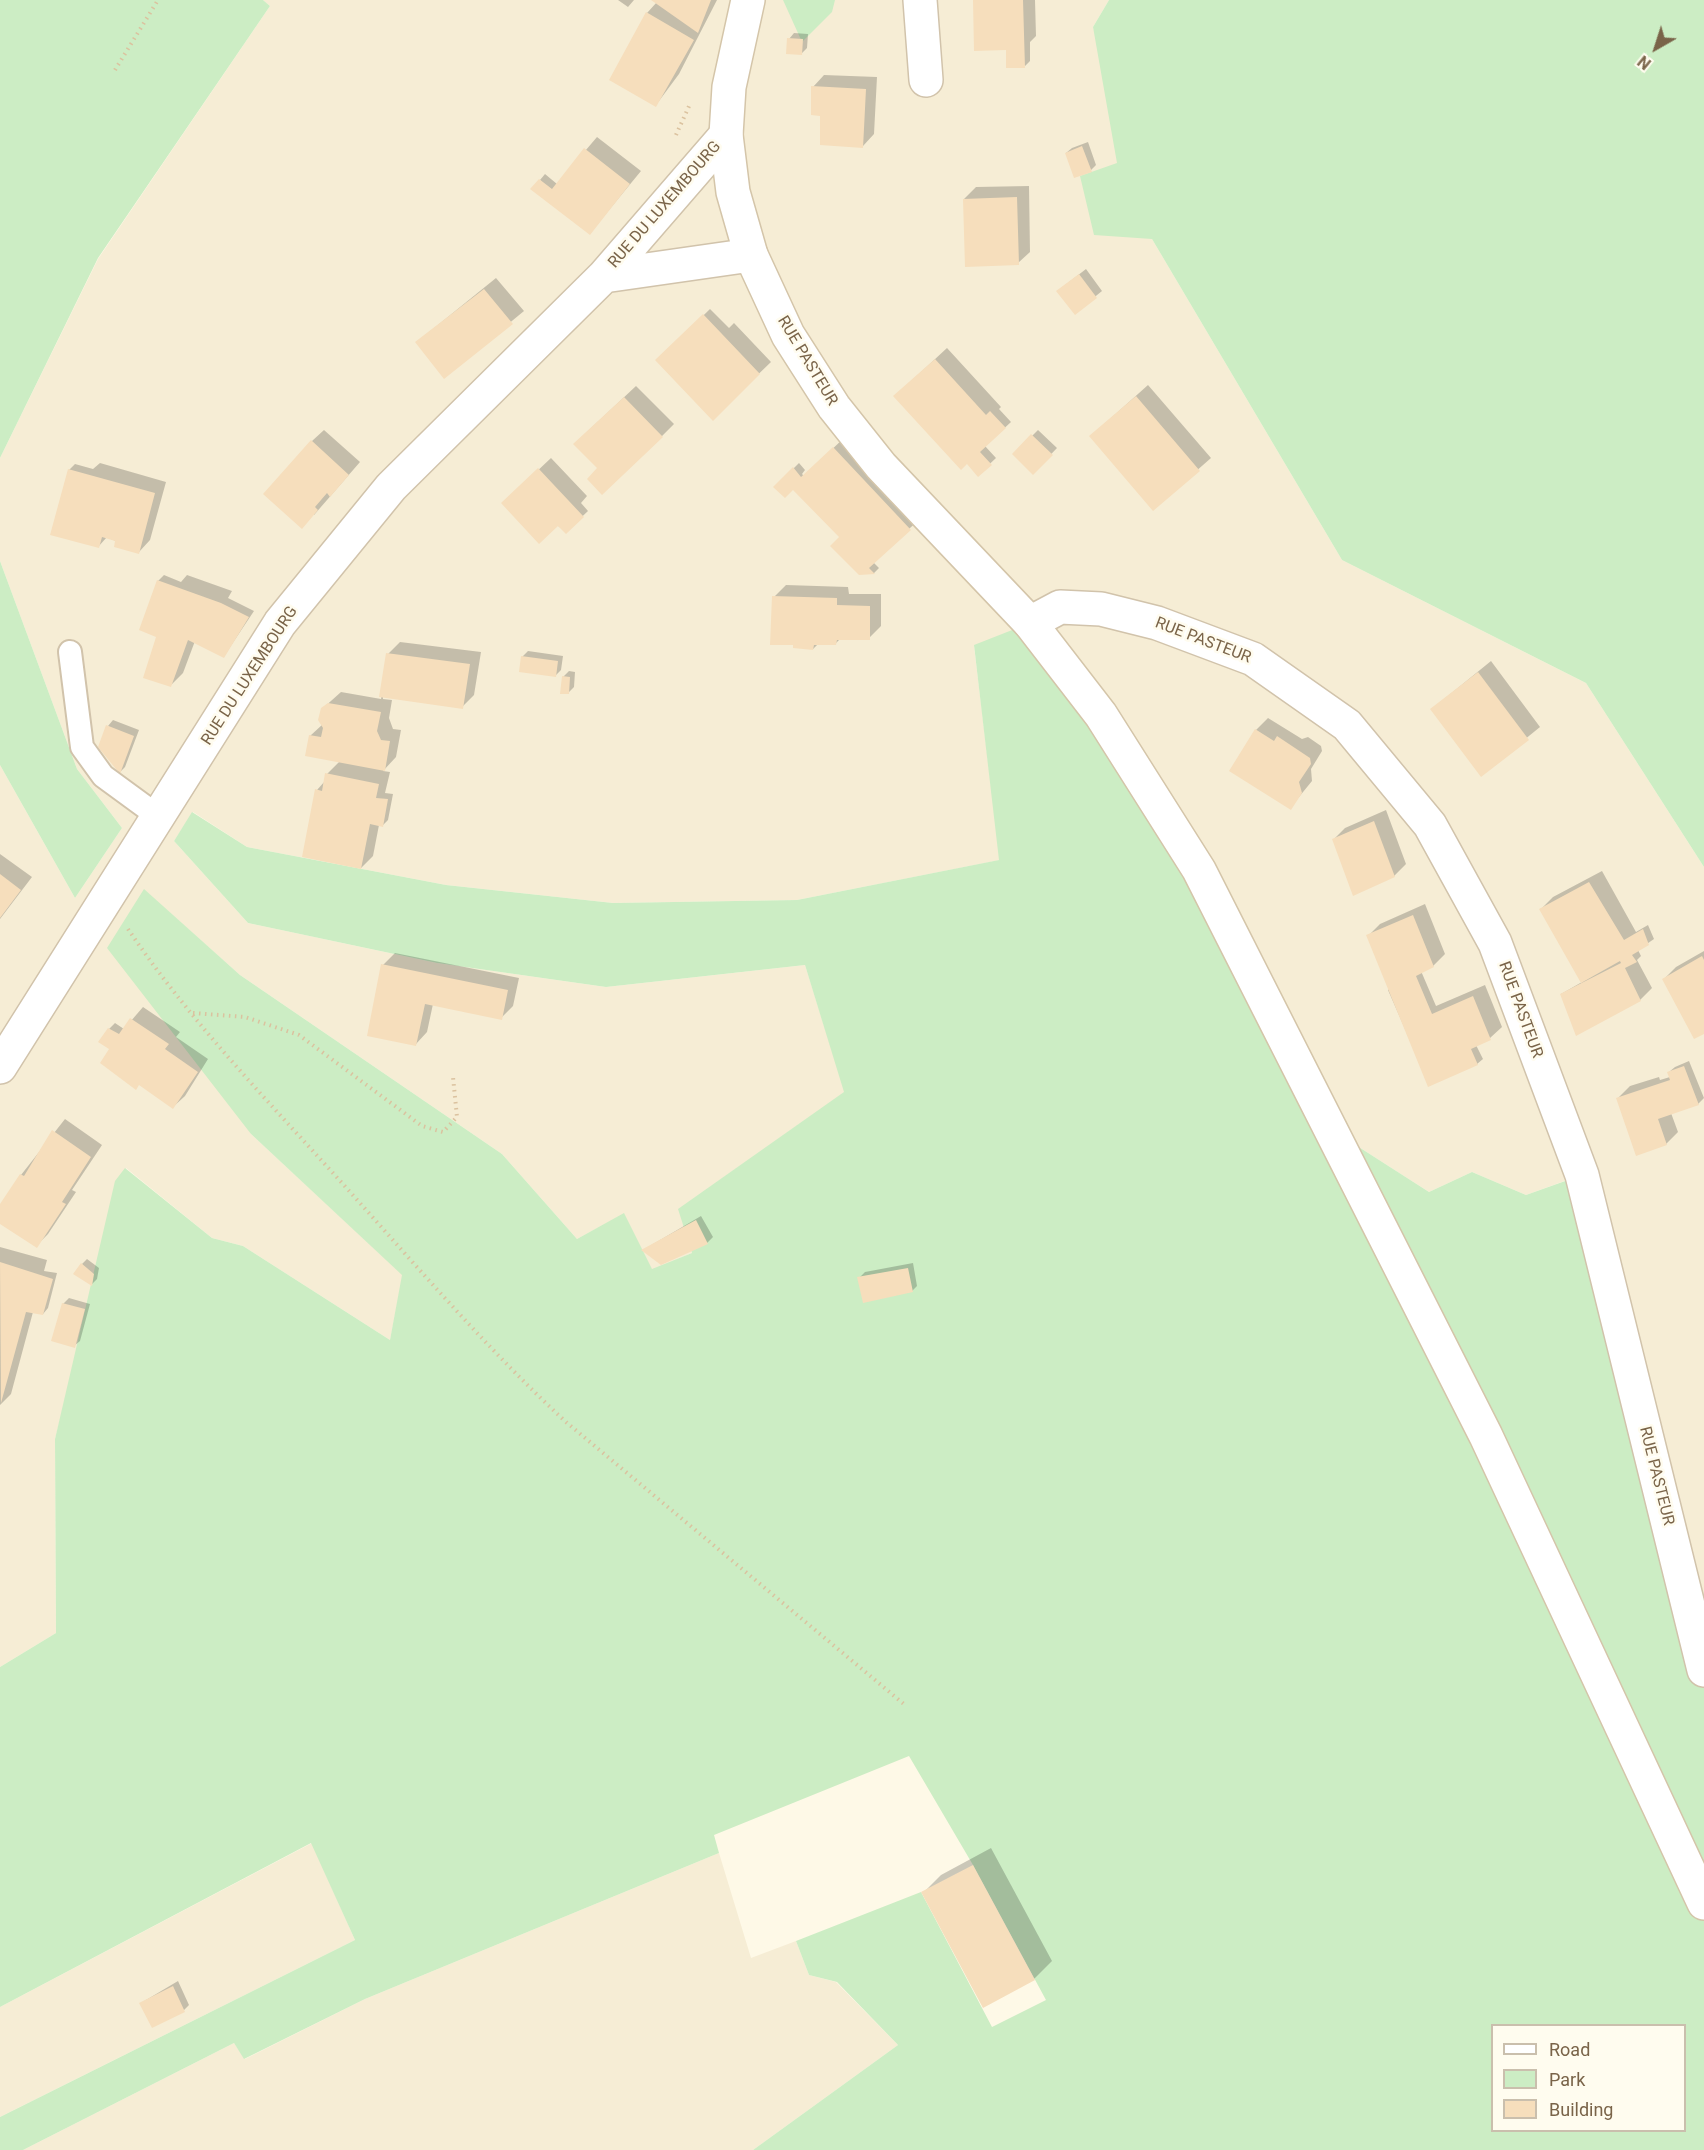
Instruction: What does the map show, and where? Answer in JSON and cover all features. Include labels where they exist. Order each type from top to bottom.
[{"type":"street","name":"RUE PASTEUR","points":[[748,0],[729,87],[726,135],[733,192],[751,255],[788,335],[834,407],[881,466],[1030,623],[1101,715],[1199,870],[1486,1436],[1704,1903]]},
{"type":"street","points":[[920,0],[926,80]]},
{"type":"street","name":"RUE DU LUXEMBOURG","points":[[0,1066],[280,623],[391,487],[604,276],[726,135]]},
{"type":"street","name":"RUE DU LUXEMBOURG","points":[[604,276],[751,255]]},
{"type":"street","name":"RUE PASTEUR","points":[[1030,623],[1060,607],[1101,609],[1157,623],[1253,659],[1347,725],[1430,825],[1495,943],[1582,1175],[1704,1670]]},
{"type":"lane","points":[[70,652],[82,747],[103,776],[159,817]]},
{"type":"path","points":[[115,70],[158,0]]},
{"type":"path","points":[[107,899],[148,958],[245,1078],[513,1373],[566,1422],[905,1705]]},
{"type":"path","points":[[192,1013],[245,1017],[299,1035],[422,1126],[443,1132],[457,1117],[453,1077]]},
{"type":"shaded area","points":[[263,0],[1109,0],[1093,27],[1152,239],[1342,560],[1586,683],[1704,867],[1704,1670],[1581,1175],[1526,1195],[1472,1172],[1429,1192],[1326,1126],[974,646],[1000,860],[797,900],[613,903],[446,885],[247,847],[193,812],[174,841],[248,923],[437,963],[606,987],[805,965],[845,1092],[679,1209],[692,1253],[652,1270],[624,1214],[577,1239],[502,1154],[240,975],[144,890],[251,1134],[403,1275],[390,1340],[243,1246],[212,1238],[126,1168],[55,1439],[56,1633],[0,1667],[0,765],[75,898],[122,828],[77,769],[0,561],[0,458],[98,259],[270,6]]},
{"type":"shaded area","points":[[312,1843],[355,1940],[0,2117],[0,2007]]},
{"type":"shaded area","points":[[719,1853],[751,1958],[796,1941],[809,1975],[836,1982],[898,2045],[753,2150],[23,2150],[234,2043],[245,2059],[365,1999]]},
{"type":"green space","points":[[0,0],[263,0],[270,6],[98,258],[0,458]]},
{"type":"green space","points":[[783,0],[835,0],[832,12],[802,42]]},
{"type":"green space","points":[[1109,0],[1704,0],[1704,867],[1586,683],[1342,560],[1152,239],[1094,235],[1080,176],[1117,163],[1093,27]]},
{"type":"green space","points":[[0,561],[77,769],[122,828],[75,898],[0,765]]},
{"type":"green space","points":[[1030,623],[1101,715],[1326,1126],[1429,1192],[1472,1172],[1526,1195],[1582,1175],[1704,1670],[1704,2150],[753,2150],[898,2045],[837,1982],[809,1975],[796,1941],[921,1892],[992,2027],[1046,2000],[973,1865],[909,1756],[714,1835],[719,1853],[365,1999],[244,2059],[234,2043],[23,2150],[0,2150],[0,2117],[355,1940],[311,1843],[0,2007],[0,1667],[56,1633],[55,1439],[115,1181],[125,1168],[212,1238],[243,1246],[390,1340],[402,1275],[251,1134],[107,948],[144,889],[240,975],[502,1154],[577,1239],[624,1213],[652,1269],[692,1253],[678,1209],[844,1092],[805,965],[606,987],[437,963],[248,923],[174,841],[192,812],[247,847],[446,885],[613,903],[797,900],[999,860],[974,645]]},
{"type":"building","points":[[651,0],[711,0],[698,33]]},
{"type":"building","points":[[973,0],[1023,0],[1025,68],[1006,68],[1006,50],[974,51]]},
{"type":"building","points":[[646,12],[694,40],[656,107],[609,80]]},
{"type":"building","points":[[787,38],[803,39],[802,55],[786,54]]},
{"type":"building","points":[[811,86],[866,89],[863,148],[820,145],[820,116],[811,115]]},
{"type":"building","points":[[1082,146],[1092,172],[1074,178],[1065,153]]},
{"type":"building","points":[[584,148],[630,184],[590,235],[530,189],[539,179],[552,189]]},
{"type":"building","points":[[1017,197],[1019,265],[965,267],[963,199]]},
{"type":"building","points":[[1079,274],[1097,298],[1075,315],[1056,291]]},
{"type":"building","points":[[484,289],[513,324],[444,379],[415,342]]},
{"type":"building","points":[[703,314],[760,374],[713,421],[655,360]]},
{"type":"building","points":[[935,359],[986,415],[990,411],[1006,428],[980,452],[992,465],[978,477],[967,464],[961,470],[893,396]]},
{"type":"building","points":[[1136,396],[1200,471],[1153,511],[1089,436]]},
{"type":"building","points":[[624,397],[663,437],[602,495],[587,479],[597,468],[573,444]]},
{"type":"building","points":[[1031,434],[1053,455],[1033,475],[1012,454]]},
{"type":"building","points":[[311,440],[349,475],[330,497],[327,493],[315,507],[318,510],[302,529],[263,494]]},
{"type":"building","points":[[833,447],[911,530],[869,568],[875,574],[859,575],[830,546],[839,537],[793,490],[785,498],[773,487],[793,467],[801,477]]},
{"type":"building","points":[[538,468],[584,517],[566,534],[558,526],[539,544],[501,503]]},
{"type":"building","points":[[68,469],[155,493],[139,554],[114,547],[115,541],[102,537],[99,548],[50,535]]},
{"type":"building","points":[[157,580],[221,603],[249,617],[224,658],[188,640],[171,687],[143,678],[156,637],[139,630]]},
{"type":"building","points":[[772,596],[837,598],[837,605],[870,606],[870,640],[837,640],[836,645],[814,645],[813,650],[793,648],[793,645],[770,645]]},
{"type":"building","points":[[386,653],[470,664],[463,709],[379,697]]},
{"type":"building","points":[[521,656],[558,661],[556,677],[519,672]]},
{"type":"building","points":[[1478,672],[1529,740],[1481,777],[1430,709]]},
{"type":"building","points":[[562,676],[570,677],[569,694],[560,694]]},
{"type":"building","points":[[328,703],[381,712],[377,731],[381,740],[390,741],[385,771],[305,756],[309,735],[321,737],[323,728],[318,720],[321,708]]},
{"type":"building","points":[[106,725],[134,736],[120,774],[98,747]]},
{"type":"building","points":[[1255,729],[1274,741],[1277,736],[1310,758],[1311,764],[1299,782],[1302,793],[1291,810],[1229,771]]},
{"type":"building","points":[[325,773],[379,784],[376,798],[388,799],[383,827],[370,824],[361,869],[302,857],[315,789],[322,791]]},
{"type":"building","points":[[1374,821],[1395,877],[1353,896],[1332,839]]},
{"type":"building","points":[[0,874],[21,890],[0,918]]},
{"type":"building","points":[[1589,882],[1624,940],[1643,929],[1649,945],[1632,955],[1637,962],[1625,968],[1641,1001],[1576,1036],[1560,994],[1621,963],[1620,961],[1581,983],[1539,909]]},
{"type":"building","points":[[1413,915],[1434,967],[1416,976],[1432,1014],[1473,996],[1491,1040],[1471,1049],[1478,1065],[1428,1087],[1366,935]]},
{"type":"building","points":[[1702,956],[1704,960],[1704,1034],[1694,1039],[1662,979]]},
{"type":"building","points":[[381,964],[508,990],[502,1020],[425,1004],[416,1046],[367,1036]]},
{"type":"building","points":[[130,1018],[169,1044],[165,1049],[198,1072],[173,1109],[139,1085],[136,1090],[100,1063],[109,1049],[98,1042],[108,1028],[119,1034]]},
{"type":"building","points":[[1684,1066],[1699,1105],[1658,1119],[1667,1145],[1636,1156],[1616,1098],[1670,1080],[1667,1072]]},
{"type":"building","points":[[52,1130],[91,1157],[62,1202],[66,1204],[37,1248],[0,1224],[0,1204],[20,1174],[24,1176]]},
{"type":"building","points":[[696,1220],[708,1244],[661,1265],[641,1250]]},
{"type":"building","points":[[0,1262],[53,1279],[43,1315],[26,1312],[1,1403]]},
{"type":"building","points":[[81,1263],[94,1274],[92,1286],[73,1274]]},
{"type":"building","points":[[908,1268],[913,1292],[863,1303],[857,1277]]},
{"type":"building","points":[[62,1303],[85,1309],[75,1348],[51,1341]]},
{"type":"building","points":[[973,1865],[1035,1980],[983,2008],[921,1892]]},
{"type":"building","points":[[173,1986],[185,2012],[152,2028],[139,2003]]}]
